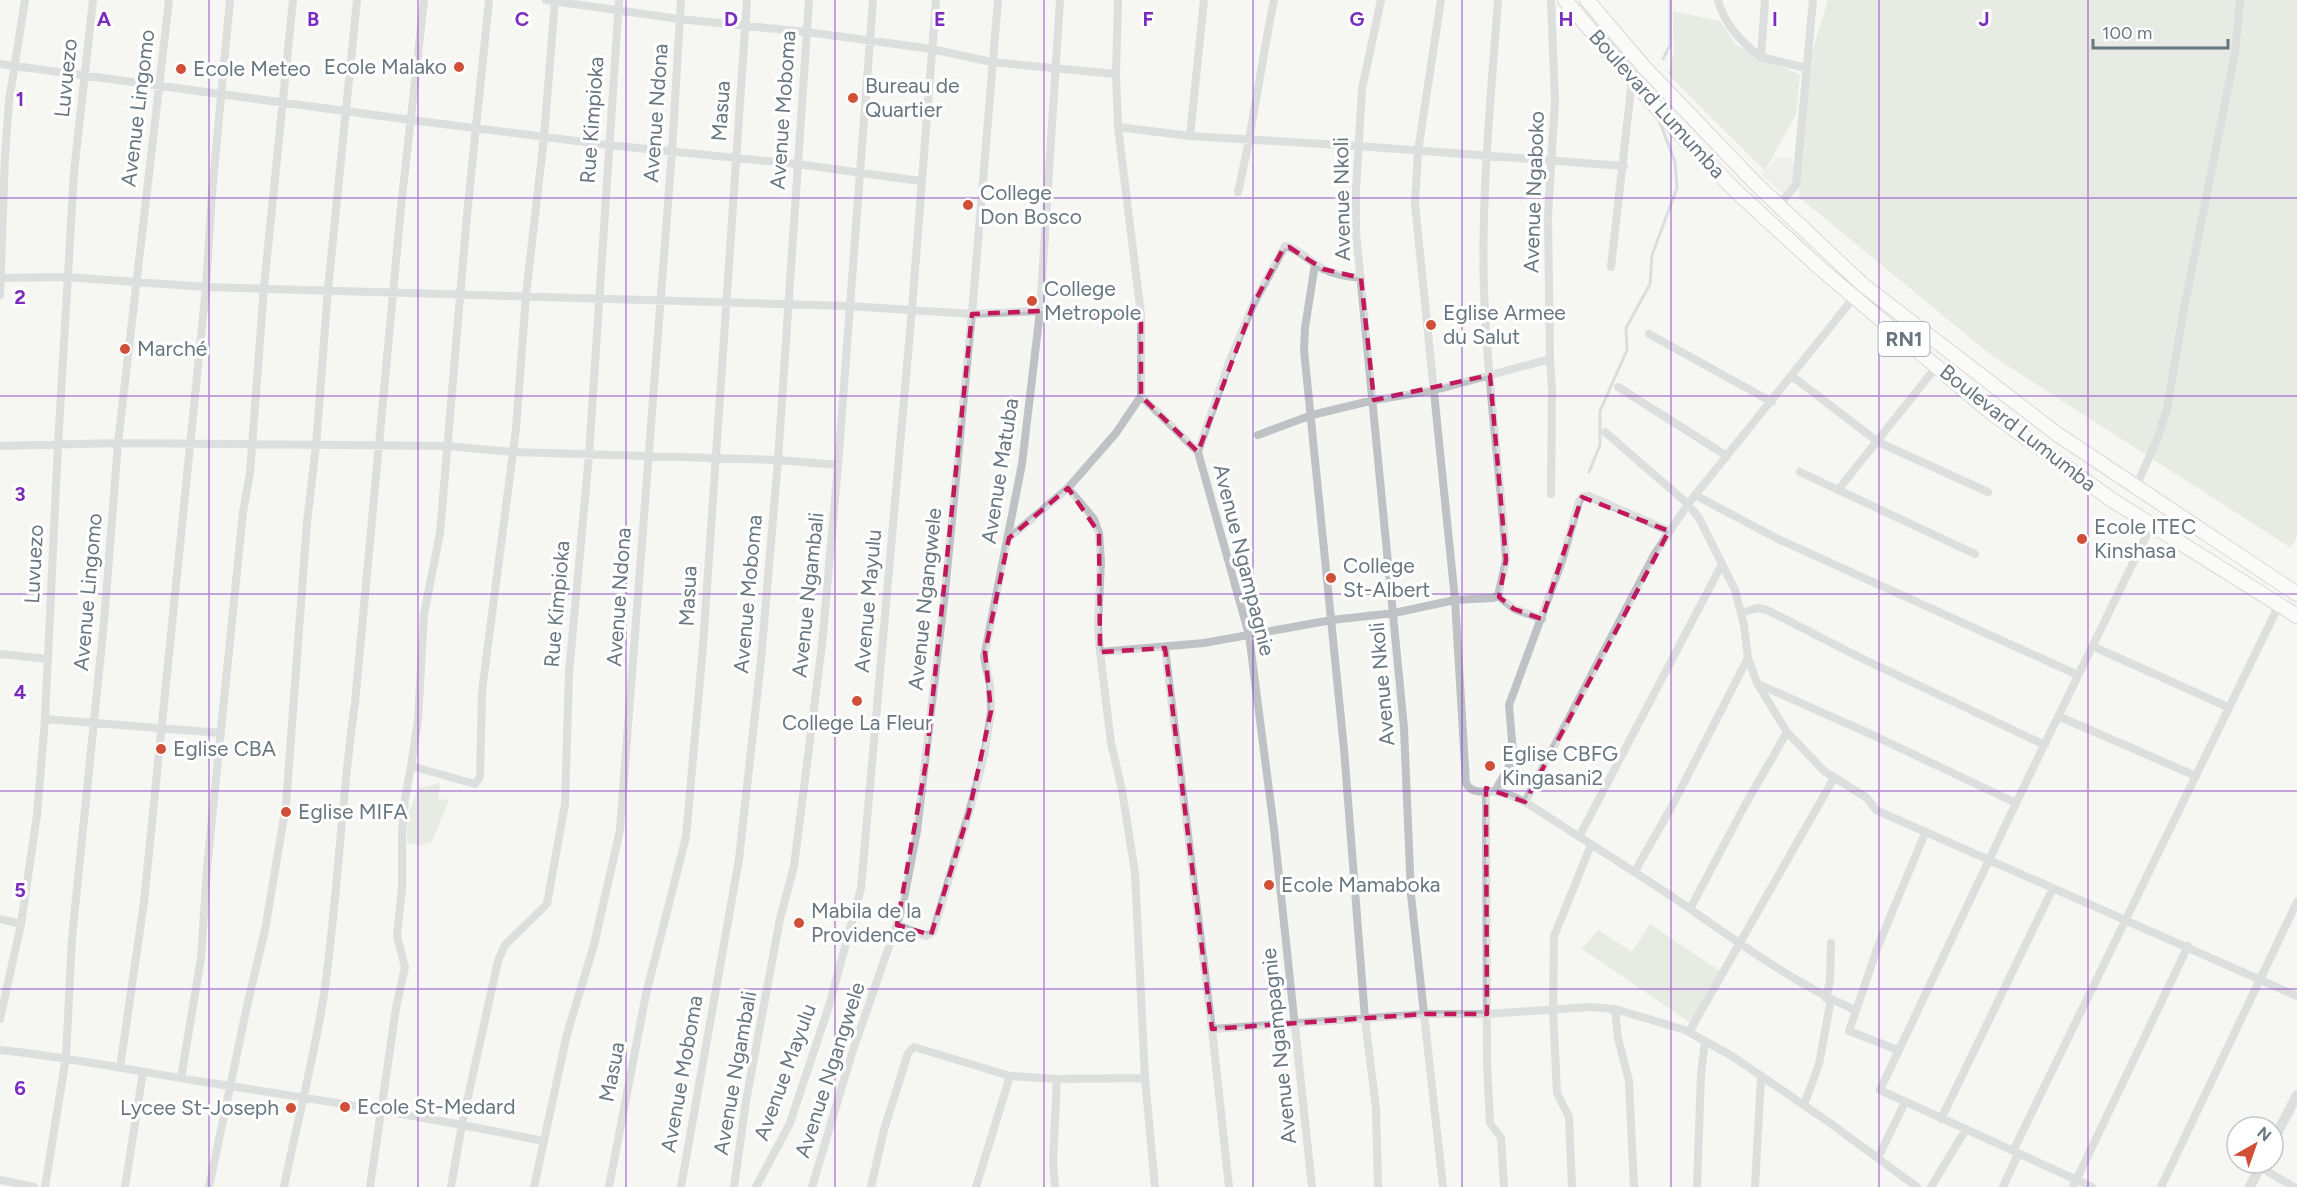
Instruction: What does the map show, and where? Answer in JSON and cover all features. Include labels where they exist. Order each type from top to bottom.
[{"type":"highway","name":"Boulevard Lumumba","points":[[1565,0],[1675,129],[1738,194],[1782,235],[1989,411],[2151,526],[2297,616]]},
{"type":"highway","name":"Boulevard Lumumba","points":[[1587,0],[1644,67],[1757,185],[1863,285],[2057,434],[2297,594]]},
{"type":"street","points":[[0,295],[5,156],[14,65],[26,0]]},
{"type":"street","name":"Luvuezo","points":[[0,1019],[21,924],[37,815],[45,719],[66,278],[74,172],[93,0]]},
{"type":"street","name":"Avenue Lingomo","points":[[45,1187],[66,1057],[72,938],[111,549],[118,443],[157,85],[169,0]]},
{"type":"street","points":[[120,1068],[143,914],[206,287],[220,94],[230,0]]},
{"type":"street","points":[[181,1078],[201,958],[207,868],[243,512],[250,473],[264,287],[293,0]]},
{"type":"street","points":[[209,1187],[265,930],[286,805],[307,522],[357,0]]},
{"type":"street","points":[[285,1187],[305,1098],[324,992],[355,703],[424,0]]},
{"type":"street","points":[[370,1187],[396,1008],[405,967],[397,936],[402,888],[400,865],[404,810],[418,720],[424,614],[440,533],[489,0]]},
{"type":"street","points":[[546,0],[679,19],[807,32],[932,49],[991,62],[1116,74]]},
{"type":"street","name":"Rue Kimpioka","points":[[451,1187],[462,1124],[501,952],[542,910],[549,898],[565,804],[570,661],[589,455],[619,0]]},
{"type":"street","name":"Avenue Ndona","points":[[534,1187],[567,1034],[594,945],[620,830],[672,151],[681,0]]},
{"type":"street","name":"Masua","points":[[609,1187],[646,994],[686,837],[703,646],[747,0]]},
{"type":"street","name":"Avenue Moboma","points":[[681,1187],[739,860],[761,660],[778,460],[809,0]]},
{"type":"street","name":"Avenue Ngambali","points":[[734,1187],[746,1101],[780,919],[794,866],[822,645],[873,0]]},
{"type":"street","name":"Avenue Mayulu","points":[[756,1187],[788,1128],[832,995],[861,888],[912,309],[920,181],[936,0]]},
{"type":"street","name":"Avenue Ngangwele","points":[[812,1187],[852,1053],[897,925],[917,831],[945,592],[972,314],[991,62],[998,0]]},
{"type":"street","name":"Avenue Matuba","points":[[897,925],[929,936],[933,932],[984,756],[991,711],[990,685],[984,657],[1022,464],[1040,310],[1060,0]]},
{"type":"street","points":[[1009,538],[1068,488],[1116,433],[1141,396],[1141,315],[1118,127],[1116,74],[1118,0]]},
{"type":"street","points":[[1190,136],[1204,0]]},
{"type":"street","points":[[1238,192],[1251,139],[1262,59],[1274,0]]},
{"type":"street","name":"Avenue Nkoli","points":[[1381,0],[1362,89],[1356,222],[1404,728],[1411,895],[1443,1187]]},
{"type":"street","points":[[1441,0],[1418,151],[1415,204],[1455,600],[1466,783],[1472,790],[1486,793],[1496,791],[1525,802],[1635,871],[1775,968],[1855,1010]]},
{"type":"street","points":[[1498,0],[1487,156],[1484,270],[1490,375],[1506,560],[1498,596]]},
{"type":"street","name":"Avenue Ngaboko","points":[[1551,0],[1555,101],[1548,216],[1552,389],[1551,494]]},
{"type":"street","points":[[1718,0],[1728,22],[1742,41],[1761,57],[1806,68]]},
{"type":"street","points":[[1761,57],[1765,0]]},
{"type":"street","points":[[1779,205],[1796,185],[1813,0]]},
{"type":"street","points":[[2136,487],[2158,437],[2169,397],[2184,309],[2235,53],[2240,0]]},
{"type":"street","points":[[411,766],[475,784],[479,780],[482,691],[519,404],[526,295],[544,137],[555,1]]},
{"type":"street","points":[[0,64],[544,137],[797,164],[920,181]]},
{"type":"street","points":[[1611,267],[1632,79]]},
{"type":"street","points":[[1118,127],[1190,136],[1624,166]]},
{"type":"street","points":[[1198,452],[1230,360],[1250,312],[1285,246],[1339,276],[1361,278]]},
{"type":"street","points":[[1315,264],[1304,339],[1344,749],[1365,1019],[1376,1108],[1378,1187]]},
{"type":"street","points":[[1,278],[66,278],[206,287],[728,301],[912,309],[972,314],[1040,310],[1141,315]]},
{"type":"street","points":[[1525,802],[1654,555],[1669,531],[1695,495],[1855,296]]},
{"type":"street","points":[[1649,334],[1772,402]]},
{"type":"street","points":[[1257,435],[1312,415],[1374,400],[1435,390],[1550,359]]},
{"type":"street","points":[[1838,490],[1937,366]]},
{"type":"street","points":[[1792,376],[1878,442],[1988,492]]},
{"type":"street","points":[[1618,387],[1727,456]]},
{"type":"street","name":"Avenue Ngampagnie","points":[[1141,396],[1198,452],[1249,635],[1274,829],[1299,1082],[1312,1187]]},
{"type":"street","points":[[1605,432],[1688,504],[1699,518],[1735,590],[1748,658],[1757,683],[1787,732],[1813,760],[1834,778],[1867,798],[1876,810],[2297,996]]},
{"type":"street","points":[[0,446],[118,443],[447,446],[512,452],[778,460],[838,465]]},
{"type":"street","points":[[1800,472],[1975,554]]},
{"type":"street","points":[[1068,488],[1094,519],[1099,533],[1100,652],[1112,743],[1135,873],[1145,1078],[1155,1187]]},
{"type":"street","points":[[1695,495],[1776,538],[2078,675]]},
{"type":"street","points":[[1496,791],[1511,763],[1513,753],[1509,705],[1563,561],[1582,497],[1588,496],[1669,531]]},
{"type":"street","points":[[2092,1187],[2075,1184],[2016,1152],[1880,1090],[2151,526]]},
{"type":"street","points":[[1579,837],[1722,564]]},
{"type":"street","points":[[1100,652],[1165,648],[1332,620],[1394,613],[1455,600],[1498,596],[1514,609],[1542,619]]},
{"type":"street","points":[[2003,1187],[2016,1152],[2279,605]]},
{"type":"street","points":[[1741,613],[1757,608],[1767,610],[1863,659],[2045,745]]},
{"type":"street","points":[[2092,646],[2228,707]]},
{"type":"street","points":[[1165,648],[1229,1187]]},
{"type":"street","points":[[0,654],[48,659]]},
{"type":"street","points":[[1635,871],[1672,806],[1748,658]]},
{"type":"street","points":[[1757,683],[1877,736],[2016,803]]},
{"type":"street","points":[[2058,716],[2196,776]]},
{"type":"street","points":[[45,719],[221,733]]},
{"type":"street","points":[[1690,909],[1744,805],[1787,732]]},
{"type":"street","points":[[1689,1032],[1834,778]]},
{"type":"street","points":[[1486,793],[1490,1123],[1501,1138],[1504,1187]]},
{"type":"street","points":[[1898,1050],[1850,1033],[1855,1010],[1878,946],[1925,833]]},
{"type":"street","points":[[1572,1187],[1569,1117],[1557,1093],[1553,1009],[1556,931],[1591,845]]},
{"type":"street","points":[[1941,1119],[2053,888]]},
{"type":"street","points":[[2161,1187],[2297,902]]},
{"type":"street","points":[[0,919],[21,924]]},
{"type":"street","points":[[1804,1105],[1819,1064],[1829,998],[1831,944]]},
{"type":"street","points":[[2075,1184],[2188,946]]},
{"type":"street","points":[[1212,1029],[1425,1014],[1487,1014],[1590,1006],[1615,1009],[1689,1032],[1732,1056],[1917,1187]]},
{"type":"street","points":[[1615,1009],[1618,1038],[1629,1081],[1634,1187]]},
{"type":"street","points":[[1696,1187],[1701,1074],[1705,1041]]},
{"type":"street","points":[[871,1187],[884,1130],[910,1048],[918,1046],[1010,1076],[1057,1079],[1145,1078]]},
{"type":"street","points":[[0,1050],[66,1057],[143,1072],[462,1124],[543,1141]]},
{"type":"street","points":[[125,1187],[143,1072]]},
{"type":"street","points":[[976,1187],[1010,1076]]},
{"type":"street","points":[[1755,1187],[1761,1077]]},
{"type":"street","points":[[1055,1187],[1053,1161],[1057,1079]]},
{"type":"street","points":[[2285,1121],[2296,1101]]},
{"type":"street","points":[[1878,1158],[1905,1102]]},
{"type":"street","points":[[1931,1187],[1966,1129]]},
{"type":"street","points":[[2276,1175],[2294,1187]]},
{"type":"street","points":[[0,1180],[34,1187]]},
{"type":"highlighted area","points":[[1289,247],[1323,269],[1361,278],[1374,400],[1490,375],[1506,560],[1499,597],[1514,609],[1542,619],[1582,497],[1669,531],[1525,802],[1486,788],[1487,1014],[1425,1014],[1212,1029],[1165,648],[1100,652],[1099,533],[1068,488],[1009,538],[985,652],[991,711],[969,812],[931,935],[897,925],[926,763],[972,314],[1040,311],[1141,315],[1141,396],[1198,452],[1254,303],[1283,249]]},
{"type":"shaded area","points":[[1828,0],[2297,0],[2297,536],[2291,548],[1991,355],[1799,197],[1806,72]]},
{"type":"shaded area","points":[[1673,11],[1720,21],[1736,45],[1800,75],[1796,114],[1765,171],[1668,74],[1674,53]]},
{"type":"shaded area","points":[[1777,157],[1792,158],[1796,180],[1786,197],[1762,175]]},
{"type":"shaded area","points":[[440,783],[438,799],[449,800],[432,842],[420,845],[407,843],[407,816],[419,788]]},
{"type":"shaded area","points":[[1650,924],[1724,974],[1692,1024],[1582,949],[1598,930],[1632,952]]},
{"type":"waterway","points":[[1663,59],[1670,45],[1670,0]]},
{"type":"waterway","points":[[1589,472],[1600,445],[1600,411],[1627,350],[1626,328],[1650,284],[1652,255],[1677,188],[1675,162],[1659,120]]},
{"type":"place","name":"Ecole Malako","points":[[459,67]]},
{"type":"place","name":"Ecole Meteo","points":[[181,69]]},
{"type":"place","name":"Bureau de Quartier","points":[[853,98]]},
{"type":"place","name":"College Don Bosco","points":[[968,205]]},
{"type":"place","name":"College Metropole","points":[[1032,301]]},
{"type":"place","name":"Eglise Armee du Salut","points":[[1431,325]]},
{"type":"place","name":"Marché","points":[[125,349]]},
{"type":"place","name":"Ecole ITEC Kinshasa","points":[[2082,539]]},
{"type":"place","name":"College St-Albert","points":[[1331,578]]},
{"type":"place","name":"College La Fleur","points":[[857,701]]},
{"type":"place","name":"Eglise CBA","points":[[161,749]]},
{"type":"place","name":"Eglise CBFG Kingasani2","points":[[1490,766]]},
{"type":"place","name":"Eglise MIFA","points":[[286,812]]},
{"type":"place","name":"Ecole Mamaboka","points":[[1269,885]]},
{"type":"place","name":"Mabila de la Providence","points":[[799,923]]},
{"type":"place","name":"Ecole St-Medard","points":[[345,1107]]},
{"type":"place","name":"Lycee St-Joseph","points":[[291,1108]]}]
